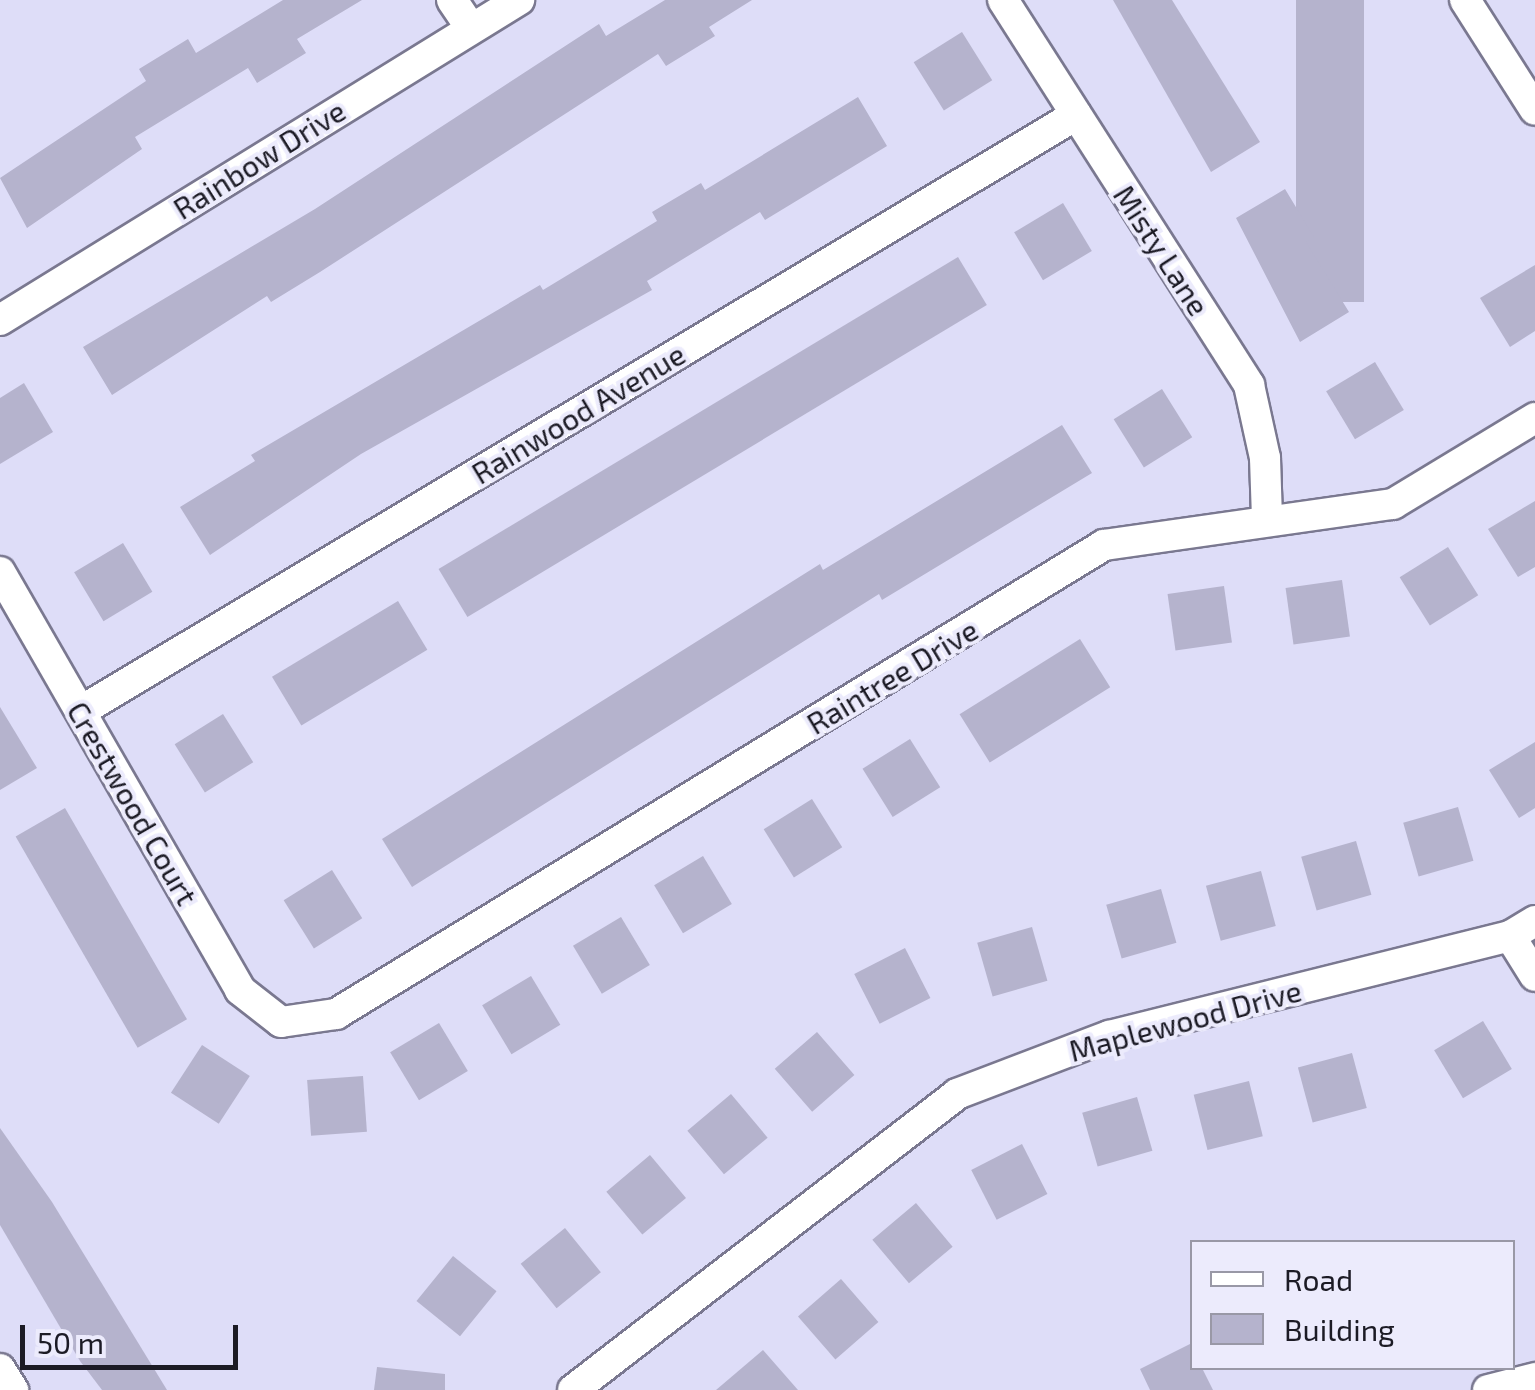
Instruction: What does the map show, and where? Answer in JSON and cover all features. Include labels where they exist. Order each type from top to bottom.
[{"type":"street","points":[[452,0],[471,28]]},
{"type":"street","name":"Rainbow Drive","points":[[0,320],[519,0]]},
{"type":"street","name":"Misty Lane","points":[[1003,0],[1249,385],[1265,458],[1267,519]]},
{"type":"street","points":[[1465,0],[1526,77],[1535,110]]},
{"type":"street","name":"Rainwood Avenue","points":[[81,710],[1076,116]]},
{"type":"street","name":"Raintree Drive","points":[[281,1022],[336,1014],[1104,545],[1393,504],[1535,418]]},
{"type":"street","name":"Crestwood Court","points":[[0,572],[240,990],[281,1022]]},
{"type":"street","points":[[1523,928],[1535,976]]},
{"type":"street","name":"Maplewood Drive","points":[[573,1390],[958,1094],[1109,1036],[1523,928]]},
{"type":"street","points":[[0,1369],[13,1390]]},
{"type":"street","points":[[1488,1390],[1535,1378]]},
{"type":"building","points":[[283,0],[362,0],[297,39],[306,53],[257,83],[248,68],[135,137],[142,149],[27,228],[0,178],[146,81],[139,69],[188,39],[196,53]]},
{"type":"building","points":[[665,0],[752,0],[709,27],[715,36],[666,66],[658,54],[320,272],[271,302],[267,296],[112,395],[83,347],[315,209],[599,24],[606,36]]},
{"type":"building","points":[[1113,0],[1172,0],[1260,142],[1211,172]]},
{"type":"building","points":[[1296,0],[1364,0],[1364,302],[1296,302]]},
{"type":"building","points":[[962,32],[992,80],[944,111],[914,62]]},
{"type":"building","points":[[858,97],[887,146],[765,220],[760,212],[647,281],[652,290],[361,454],[210,555],[180,507],[255,461],[251,455],[540,285],[543,290],[657,221],[652,212],[701,183],[705,190]]},
{"type":"building","points":[[1285,189],[1314,237],[1306,242],[1349,312],[1300,342],[1236,218]]},
{"type":"building","points":[[1063,203],[1092,251],[1043,280],[1014,232]]},
{"type":"building","points":[[958,257],[987,305],[467,617],[439,569]]},
{"type":"building","points":[[1535,265],[1535,331],[1510,347],[1480,298]]},
{"type":"building","points":[[1375,362],[1404,410],[1355,439],[1326,391]]},
{"type":"building","points":[[24,383],[53,432],[0,464],[0,398]]},
{"type":"building","points":[[1162,389],[1192,437],[1144,468],[1114,419]]},
{"type":"building","points":[[1062,425],[1092,473],[882,600],[879,594],[412,887],[382,839],[820,564],[823,570]]},
{"type":"building","points":[[1535,501],[1535,567],[1518,577],[1488,529]]},
{"type":"building","points":[[123,543],[152,592],[103,621],[74,572]]},
{"type":"building","points":[[1448,547],[1478,595],[1430,626],[1400,577]]},
{"type":"building","points":[[1342,580],[1350,636],[1293,644],[1286,588]]},
{"type":"building","points":[[1224,586],[1232,642],[1175,650],[1168,594]]},
{"type":"building","points":[[398,601],[427,650],[301,726],[272,677]]},
{"type":"building","points":[[1080,639],[1110,687],[990,763],[960,714]]},
{"type":"building","points":[[0,707],[37,768],[0,790]]},
{"type":"building","points":[[223,714],[253,762],[205,793],[175,744]]},
{"type":"building","points":[[910,739],[940,787],[893,817],[863,769]]},
{"type":"building","points":[[1535,742],[1535,808],[1519,818],[1489,770]]},
{"type":"building","points":[[812,799],[842,847],[794,878],[764,829]]},
{"type":"building","points":[[1458,807],[1473,861],[1419,877],[1403,823]]},
{"type":"building","points":[[65,808],[187,1019],[138,1048],[16,836]]},
{"type":"building","points":[[1356,841],[1371,895],[1317,911],[1301,857]]},
{"type":"building","points":[[703,856],[732,904],[683,933],[654,885]]},
{"type":"building","points":[[332,870],[362,918],[314,949],[284,900]]},
{"type":"building","points":[[1261,871],[1276,926],[1221,941],[1206,886]]},
{"type":"building","points":[[1161,889],[1176,943],[1122,959],[1106,905]]},
{"type":"building","points":[[621,917],[650,965],[602,994],[573,946]]},
{"type":"building","points":[[1032,927],[1047,981],[993,997],[977,943]]},
{"type":"building","points":[[905,948],[930,998],[880,1024],[854,974]]},
{"type":"building","points":[[531,976],[560,1025],[511,1054],[482,1005]]},
{"type":"building","points":[[1483,1021],[1512,1069],[1463,1098],[1434,1050]]},
{"type":"building","points":[[439,1023],[468,1071],[419,1100],[390,1052]]},
{"type":"building","points":[[817,1032],[854,1075],[812,1112],[775,1069]]},
{"type":"building","points":[[202,1045],[250,1076],[219,1124],[171,1093]]},
{"type":"building","points":[[1352,1053],[1367,1108],[1313,1123],[1298,1067]]},
{"type":"building","points":[[363,1076],[367,1132],[311,1136],[307,1080]]},
{"type":"building","points":[[1249,1081],[1263,1136],[1207,1150],[1194,1095]]},
{"type":"building","points":[[731,1094],[768,1138],[724,1174],[687,1131]]},
{"type":"building","points":[[1137,1097],[1152,1151],[1098,1167],[1082,1113]]},
{"type":"building","points":[[0,1128],[52,1202],[167,1390],[102,1390],[80,1361],[0,1225]]},
{"type":"building","points":[[1022,1144],[1047,1194],[997,1220],[971,1170]]},
{"type":"building","points":[[650,1155],[686,1198],[642,1235],[606,1192]]},
{"type":"building","points":[[916,1203],[953,1247],[909,1283],[872,1240]]},
{"type":"building","points":[[565,1228],[601,1272],[557,1308],[521,1264]]},
{"type":"building","points":[[453,1256],[497,1291],[460,1336],[416,1301]]},
{"type":"building","points":[[841,1279],[878,1322],[835,1359],[798,1316]]},
{"type":"building","points":[[1190,1344],[1190,1370],[1203,1370],[1213,1390],[1150,1390],[1140,1369]]},
{"type":"building","points":[[763,1350],[798,1390],[716,1390]]},
{"type":"building","points":[[377,1367],[445,1374],[445,1390],[374,1390]]}]
